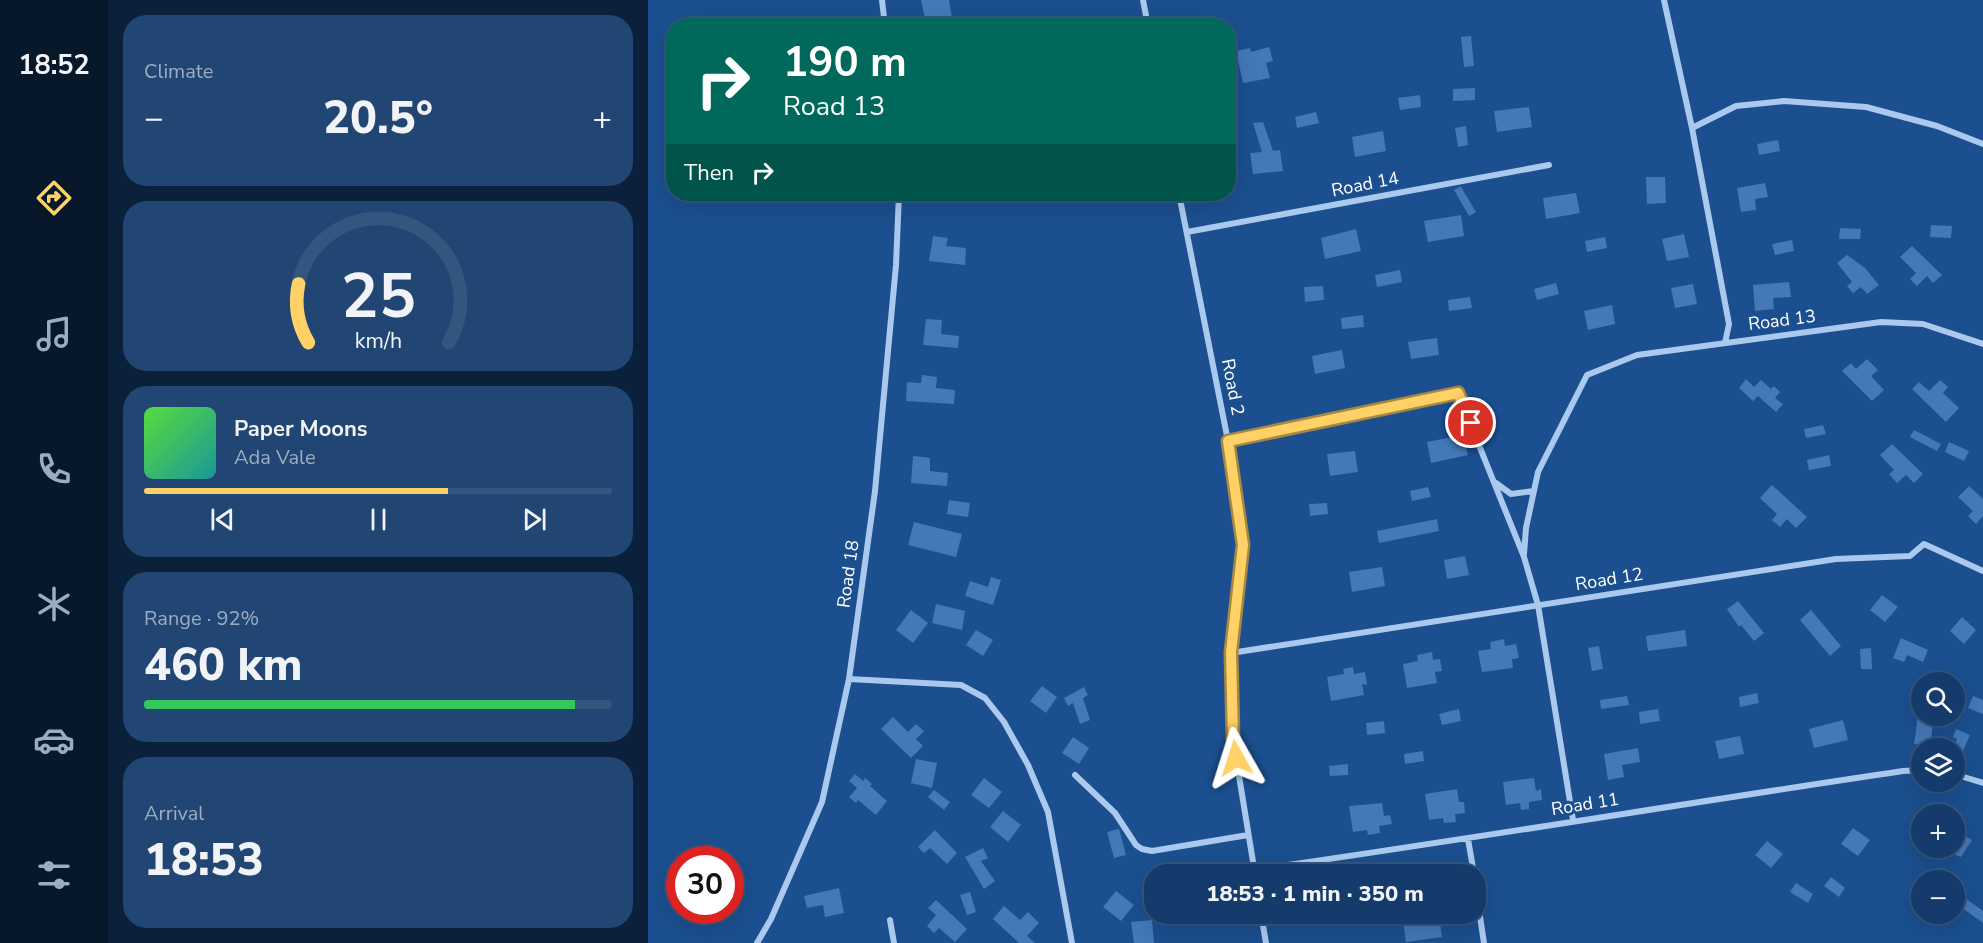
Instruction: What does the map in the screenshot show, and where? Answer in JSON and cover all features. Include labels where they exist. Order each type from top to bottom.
[{"type":"street","points":[[882,0],[884,18]]},
{"type":"street","points":[[1143,0],[1146,18]]},
{"type":"street","points":[[1664,0],[1692,128],[1729,324],[1725,343]]},
{"type":"street","points":[[1692,128],[1736,106],[1784,101],[1866,107],[1937,126],[1983,144]]},
{"type":"street","name":"Road 14","points":[[1187,232],[1549,165]]},
{"type":"street","name":"Road 18","points":[[757,943],[771,919],[822,802],[849,679],[875,491],[896,265],[899,201]]},
{"type":"street","name":"Road 2","points":[[1180,201],[1228,441],[1243,545],[1231,652],[1233,739],[1253,864]]},
{"type":"street","name":"Road 13","points":[[1534,491],[1538,472],[1587,375],[1637,355],[1881,322],[1923,324],[1983,344]]},
{"type":"street","points":[[1228,441],[1458,393],[1524,557],[1538,605],[1573,820]]},
{"type":"street","points":[[1495,483],[1511,494],[1534,491],[1526,528],[1524,557]]},
{"type":"street","name":"Road 12","points":[[1231,652],[1836,559],[1910,556],[1924,544],[1983,571]]},
{"type":"street","points":[[849,679],[961,685],[985,698],[1004,722],[1028,765],[1048,812],[1072,943]]},
{"type":"street","name":"Road 11","points":[[1306,864],[1573,820],[1911,771]]},
{"type":"street","points":[[1075,775],[1115,813],[1136,845],[1142,849],[1152,851],[1248,835]]},
{"type":"street","points":[[1965,777],[1983,783]]},
{"type":"street","points":[[1468,839],[1472,864]]},
{"type":"street","points":[[890,920],[894,943]]},
{"type":"street","points":[[1263,924],[1266,943]]},
{"type":"street","points":[[1481,924],[1484,943]]},
{"type":"building","points":[[921,0],[949,0],[952,18],[925,18]]},
{"type":"building","points":[[1471,36],[1474,66],[1464,67],[1461,37]]},
{"type":"building","points":[[1269,47],[1273,61],[1266,63],[1270,78],[1243,83],[1236,51],[1250,48],[1251,52]]},
{"type":"building","points":[[1475,88],[1475,100],[1453,101],[1453,89]]},
{"type":"building","points":[[1420,95],[1421,107],[1400,110],[1398,98]]},
{"type":"building","points":[[1529,107],[1532,127],[1497,132],[1494,111]]},
{"type":"building","points":[[1316,112],[1319,123],[1297,128],[1295,117]]},
{"type":"building","points":[[1263,122],[1273,151],[1280,150],[1283,171],[1253,174],[1250,153],[1262,152],[1253,123]]},
{"type":"building","points":[[1466,126],[1468,145],[1458,147],[1455,128]]},
{"type":"building","points":[[1383,131],[1386,151],[1355,157],[1352,137]]},
{"type":"building","points":[[1778,140],[1780,151],[1759,155],[1757,144]]},
{"type":"building","points":[[1646,177],[1665,177],[1666,203],[1647,204]]},
{"type":"building","points":[[1765,183],[1768,197],[1755,199],[1756,210],[1741,212],[1737,188]]},
{"type":"building","points":[[1459,187],[1476,212],[1469,216],[1454,190]]},
{"type":"building","points":[[1576,193],[1580,213],[1546,219],[1543,198]]},
{"type":"building","points":[[1461,215],[1464,236],[1428,242],[1424,221]]},
{"type":"building","points":[[1931,225],[1952,226],[1951,238],[1930,237]]},
{"type":"building","points":[[1840,228],[1861,229],[1860,239],[1839,239]]},
{"type":"building","points":[[1356,229],[1361,251],[1325,259],[1321,238]]},
{"type":"building","points":[[1684,234],[1689,257],[1667,261],[1662,239]]},
{"type":"building","points":[[933,236],[948,238],[946,246],[966,248],[965,265],[929,261]]},
{"type":"building","points":[[1605,237],[1607,248],[1587,252],[1585,241]]},
{"type":"building","points":[[1792,240],[1794,251],[1775,255],[1772,244]]},
{"type":"building","points":[[1912,246],[1942,275],[1933,283],[1927,276],[1917,286],[1910,279],[1916,273],[1900,257]]},
{"type":"building","points":[[1847,255],[1865,268],[1879,285],[1867,294],[1861,287],[1853,293],[1847,286],[1852,282],[1837,263]]},
{"type":"building","points":[[1400,270],[1402,282],[1377,287],[1375,275]]},
{"type":"building","points":[[1789,282],[1791,297],[1773,298],[1774,309],[1755,311],[1753,285]]},
{"type":"building","points":[[1556,283],[1559,294],[1537,300],[1534,289]]},
{"type":"building","points":[[1693,284],[1697,304],[1675,308],[1671,288]]},
{"type":"building","points":[[1323,286],[1324,300],[1305,302],[1304,287]]},
{"type":"building","points":[[1470,297],[1472,308],[1449,311],[1448,300]]},
{"type":"building","points":[[1612,305],[1615,324],[1588,330],[1584,311]]},
{"type":"building","points":[[1363,315],[1364,327],[1342,329],[1341,318]]},
{"type":"building","points":[[926,319],[942,320],[941,334],[959,336],[958,348],[923,345]]},
{"type":"building","points":[[1437,338],[1439,355],[1411,359],[1408,342]]},
{"type":"building","points":[[1342,350],[1345,368],[1315,374],[1312,356]]},
{"type":"building","points":[[1867,359],[1878,370],[1871,376],[1884,390],[1872,401],[1842,371],[1851,363],[1856,369]]},
{"type":"building","points":[[922,375],[937,377],[936,388],[955,390],[954,404],[906,401],[907,382],[921,383]]},
{"type":"building","points":[[1746,379],[1754,387],[1761,380],[1771,389],[1774,386],[1780,392],[1775,398],[1783,404],[1776,412],[1758,396],[1753,401],[1739,388]]},
{"type":"building","points":[[1940,380],[1948,387],[1943,393],[1959,408],[1946,422],[1912,389],[1919,382],[1929,391]]},
{"type":"building","points":[[1823,425],[1826,434],[1806,438],[1804,429]]},
{"type":"building","points":[[1914,430],[1941,444],[1937,451],[1910,437]]},
{"type":"building","points":[[1463,435],[1468,455],[1431,463],[1427,442]]},
{"type":"building","points":[[1949,442],[1969,451],[1964,461],[1945,452]]},
{"type":"building","points":[[1892,444],[1923,474],[1914,483],[1906,475],[1897,483],[1889,474],[1894,470],[1880,455]]},
{"type":"building","points":[[1355,451],[1358,472],[1330,476],[1327,454]]},
{"type":"building","points":[[1829,455],[1831,466],[1809,470],[1807,460]]},
{"type":"building","points":[[913,456],[930,458],[930,471],[948,473],[947,486],[911,483]]},
{"type":"building","points":[[1772,485],[1807,517],[1796,528],[1787,519],[1780,527],[1772,520],[1777,514],[1760,498]]},
{"type":"building","points":[[1969,486],[1983,499],[1983,516],[1976,524],[1968,516],[1973,511],[1958,497]]},
{"type":"building","points":[[1428,487],[1431,497],[1412,501],[1410,491]]},
{"type":"building","points":[[949,500],[970,503],[968,517],[947,514]]},
{"type":"building","points":[[1327,503],[1328,514],[1310,516],[1309,504]]},
{"type":"building","points":[[1437,519],[1439,531],[1379,543],[1377,531]]},
{"type":"building","points":[[914,522],[962,534],[956,557],[908,545]]},
{"type":"building","points":[[1465,556],[1469,575],[1447,579],[1444,560]]},
{"type":"building","points":[[1382,567],[1385,586],[1352,592],[1349,572]]},
{"type":"building","points":[[991,577],[1001,580],[993,605],[965,596],[970,581],[988,587]]},
{"type":"building","points":[[1882,595],[1898,607],[1885,622],[1870,610]]},
{"type":"building","points":[[1738,601],[1764,633],[1754,641],[1741,625],[1739,627],[1727,609]]},
{"type":"building","points":[[936,604],[965,611],[962,630],[932,623]]},
{"type":"building","points":[[911,610],[928,623],[913,643],[896,630]]},
{"type":"building","points":[[1811,610],[1841,646],[1830,656],[1800,620]]},
{"type":"building","points":[[1962,617],[1976,630],[1964,644],[1950,631]]},
{"type":"building","points":[[976,630],[993,640],[983,656],[966,645]]},
{"type":"building","points":[[1685,630],[1687,646],[1648,651],[1646,636]]},
{"type":"building","points":[[1901,638],[1928,650],[1923,662],[1907,655],[1904,662],[1893,658]]},
{"type":"building","points":[[1504,639],[1505,646],[1516,644],[1519,658],[1512,659],[1513,668],[1482,672],[1478,651],[1491,649],[1490,642]]},
{"type":"building","points":[[1599,646],[1603,669],[1592,671],[1588,648]]},
{"type":"building","points":[[1871,648],[1872,669],[1861,669],[1860,649]]},
{"type":"building","points":[[1432,652],[1433,660],[1440,659],[1442,671],[1435,672],[1437,683],[1407,688],[1403,664],[1418,661],[1417,655]]},
{"type":"building","points":[[1353,667],[1354,674],[1365,672],[1367,685],[1362,684],[1364,695],[1331,701],[1327,677],[1344,674],[1343,669]]},
{"type":"building","points":[[1042,686],[1057,697],[1046,713],[1030,701]]},
{"type":"building","points":[[1084,687],[1088,695],[1083,698],[1090,720],[1080,724],[1073,703],[1068,706],[1064,698]]},
{"type":"building","points":[[1757,693],[1759,703],[1740,707],[1739,697]]},
{"type":"building","points":[[1627,696],[1629,705],[1601,709],[1600,700]]},
{"type":"building","points":[[1973,696],[1983,700],[1983,714],[1968,708]]},
{"type":"building","points":[[1459,709],[1461,721],[1442,725],[1439,714]]},
{"type":"building","points":[[1658,709],[1660,721],[1640,724],[1639,712]]},
{"type":"building","points":[[893,717],[908,732],[916,724],[924,731],[916,739],[923,746],[911,758],[881,729]]},
{"type":"building","points":[[1843,720],[1848,740],[1814,748],[1809,729]]},
{"type":"building","points":[[1384,721],[1385,733],[1367,735],[1366,723]]},
{"type":"building","points":[[1917,726],[1933,726],[1931,738],[1915,738]]},
{"type":"building","points":[[1956,729],[1970,735],[1965,746],[1965,738],[1953,737]]},
{"type":"building","points":[[1740,736],[1744,754],[1719,759],[1715,741]]},
{"type":"building","points":[[1073,737],[1089,748],[1079,764],[1062,753]]},
{"type":"building","points":[[1638,748],[1640,762],[1622,765],[1624,777],[1608,780],[1604,754]]},
{"type":"building","points":[[1423,751],[1424,761],[1405,764],[1404,754]]},
{"type":"building","points":[[916,759],[937,763],[932,788],[911,783]]},
{"type":"building","points":[[1348,764],[1348,775],[1330,776],[1329,766]]},
{"type":"building","points":[[855,774],[863,781],[865,778],[872,784],[870,786],[887,801],[876,815],[858,800],[856,803],[849,797],[857,788],[849,781]]},
{"type":"building","points":[[984,778],[1002,792],[989,808],[971,795]]},
{"type":"building","points":[[1534,778],[1536,791],[1541,789],[1542,800],[1529,802],[1529,809],[1521,810],[1520,803],[1506,805],[1503,782]]},
{"type":"building","points":[[1457,789],[1459,802],[1464,802],[1465,813],[1455,814],[1456,822],[1444,823],[1443,818],[1429,820],[1425,794]]},
{"type":"building","points":[[934,790],[950,802],[944,810],[928,797]]},
{"type":"building","points":[[1382,803],[1384,816],[1390,815],[1392,824],[1379,826],[1380,833],[1368,835],[1367,830],[1353,832],[1349,806]]},
{"type":"building","points":[[1003,811],[1021,825],[1008,842],[990,827]]},
{"type":"building","points":[[1853,828],[1870,840],[1858,856],[1841,844]]},
{"type":"building","points":[[1119,829],[1126,855],[1114,858],[1107,832]]},
{"type":"building","points":[[935,830],[957,853],[947,864],[930,848],[924,853],[918,847]]},
{"type":"building","points":[[1965,836],[1972,840],[1965,851]]},
{"type":"building","points":[[1767,841],[1783,854],[1771,868],[1755,855]]},
{"type":"building","points":[[983,848],[988,858],[981,861],[995,881],[984,889],[965,857]]},
{"type":"building","points":[[1831,877],[1845,888],[1839,897],[1824,886]]},
{"type":"building","points":[[1796,883],[1813,894],[1808,903],[1790,892]]},
{"type":"building","points":[[839,888],[844,913],[825,917],[823,905],[807,908],[804,896]]},
{"type":"building","points":[[1116,891],[1134,905],[1121,921],[1103,907]]},
{"type":"building","points":[[970,892],[976,912],[967,915],[960,895]]},
{"type":"building","points":[[1965,898],[1983,911],[1983,923],[1965,910]]},
{"type":"building","points":[[936,900],[967,929],[955,942],[939,928],[934,933],[927,926],[936,915],[928,908]]},
{"type":"building","points":[[1004,906],[1020,920],[1028,912],[1039,923],[1027,936],[1035,943],[1019,943],[993,919]]},
{"type":"building","points":[[1144,921],[1144,924],[1152,924],[1154,943],[1134,943],[1131,922]]},
{"type":"building","points":[[1403,924],[1440,924],[1442,937],[1406,942]]},
{"type":"route","points":[[1236,758],[1233,739],[1231,652],[1243,545],[1228,441],[1458,393],[1471,423]]}]
